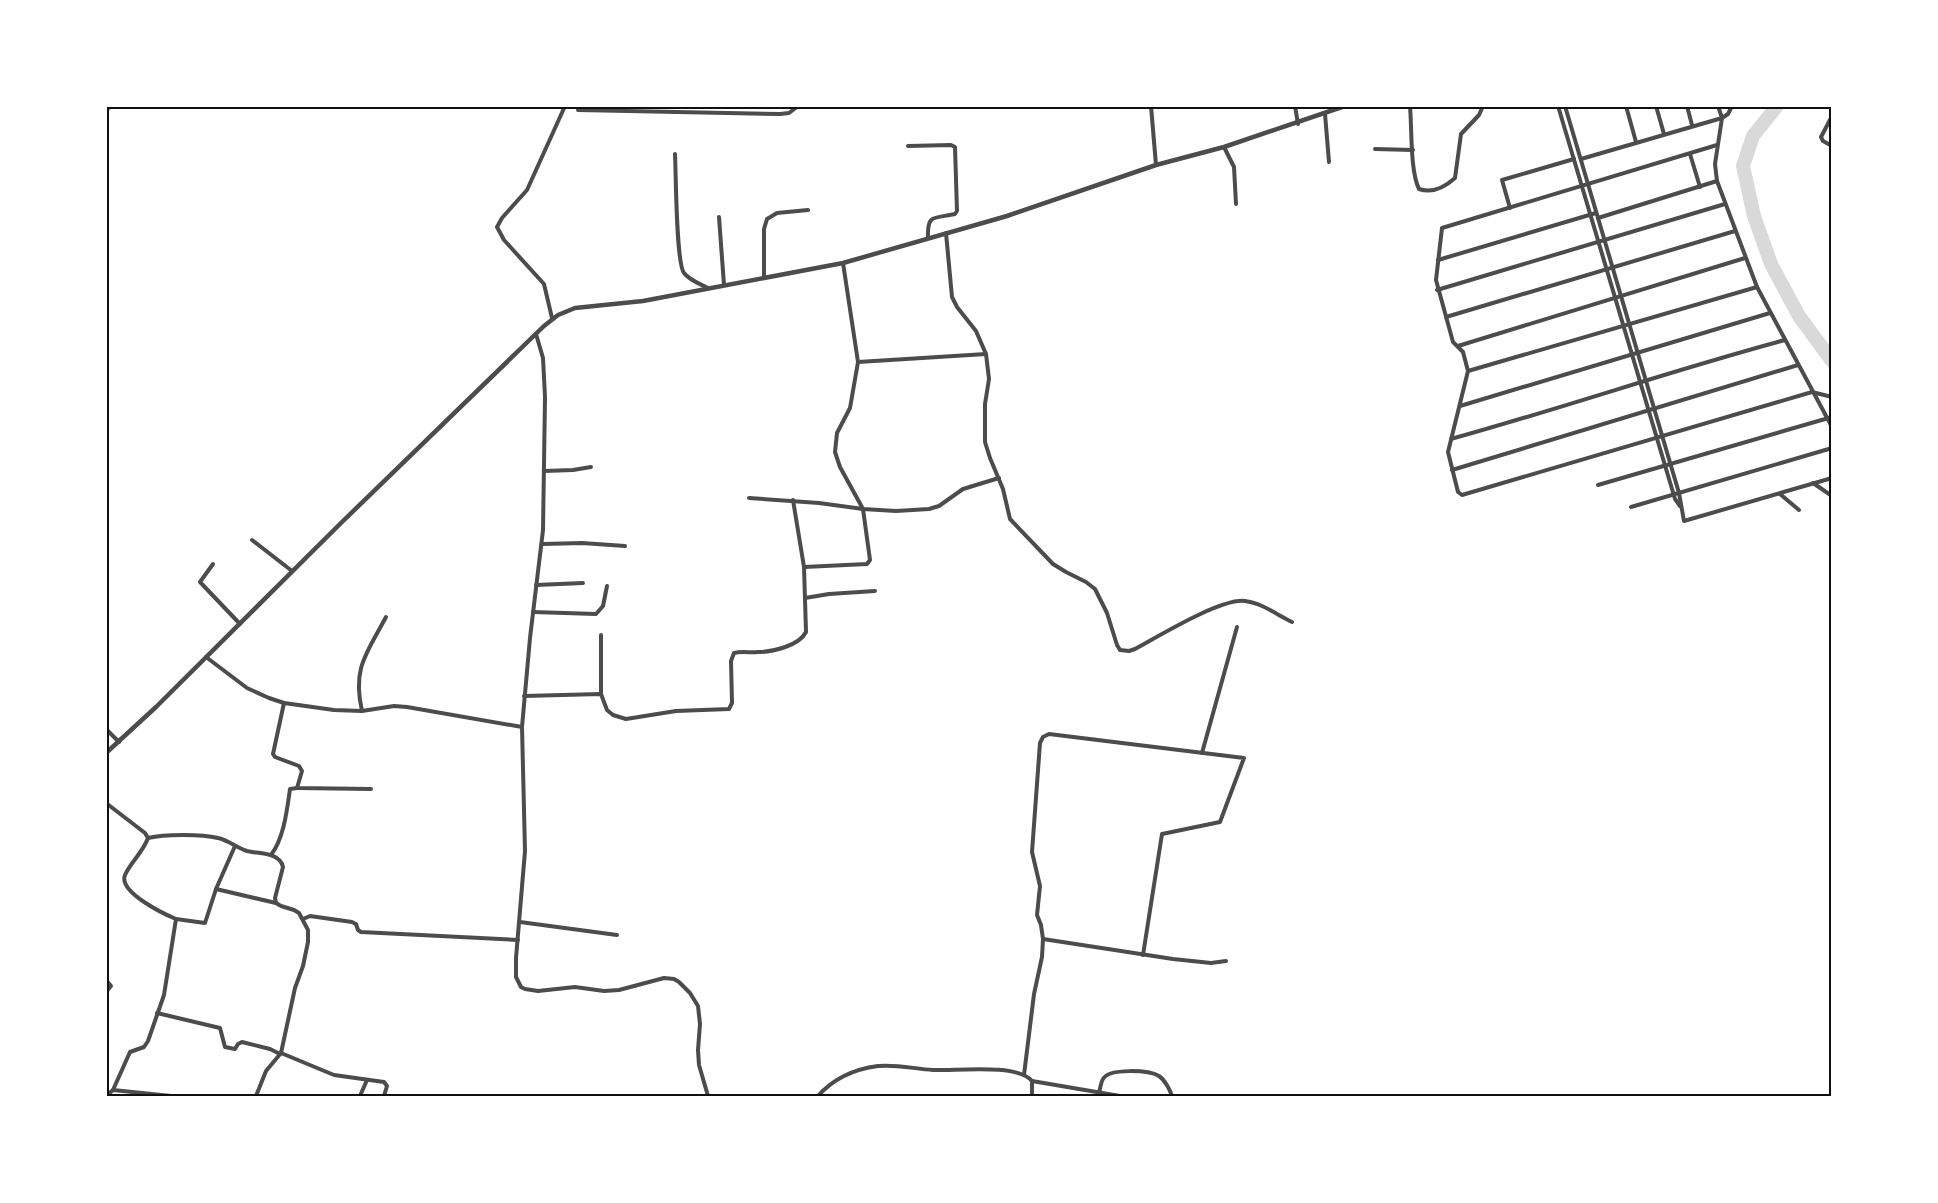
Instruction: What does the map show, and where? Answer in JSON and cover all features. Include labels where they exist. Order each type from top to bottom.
[{"type":"street","points":[[106,111],[110,106]]},
{"type":"street","points":[[552,318],[544,284],[499,234],[497,227],[527,190],[552,130],[565,106]]},
{"type":"street","points":[[686,106],[686,113]]},
{"type":"street","points":[[714,106],[714,113]]},
{"type":"street","points":[[743,106],[743,114]]},
{"type":"street","points":[[772,106],[772,114]]},
{"type":"street","points":[[578,111],[657,109],[686,113],[772,114],[789,113],[798,106]]},
{"type":"street","points":[[1151,106],[1156,165]]},
{"type":"street","points":[[1295,106],[1298,124]]},
{"type":"street","points":[[106,753],[552,318],[575,308],[643,301],[843,263],[1017,212],[1156,165],[1298,124],[1345,106]]},
{"type":"street","points":[[1410,106],[1414,166],[1419,189],[1433,191],[1452,181],[1456,175],[1461,134],[1479,115],[1483,106]]},
{"type":"street","points":[[1558,106],[1623,326],[1643,381]]},
{"type":"street","points":[[1565,106],[1684,521],[1832,478]]},
{"type":"street","points":[[1626,106],[1636,142]]},
{"type":"street","points":[[1656,106],[1664,134]]},
{"type":"street","points":[[1687,106],[1692,125]]},
{"type":"street","points":[[1718,106],[1722,118],[1715,164],[1717,182],[1757,287],[1832,427]]},
{"type":"street","points":[[1581,159],[1722,118],[1728,114],[1732,106]]},
{"type":"street","points":[[1325,114],[1329,162]]},
{"type":"street","points":[[1832,116],[1821,137],[1823,141],[1832,146]]},
{"type":"street","points":[[908,146],[951,145],[955,147],[957,211],[954,214],[929,221],[928,238]]},
{"type":"street","points":[[1717,146],[1442,228],[1436,280],[1437,290],[1453,342],[1463,352],[1468,371],[1448,452],[1458,492],[1462,495],[1812,392],[1832,397]]},
{"type":"street","points":[[1224,147],[1234,167],[1236,204]]},
{"type":"street","points":[[1375,149],[1413,150]]},
{"type":"street","points":[[675,154],[681,265],[685,274],[708,288]]},
{"type":"street","points":[[1690,154],[1700,187]]},
{"type":"street","points":[[1510,208],[1502,180],[1574,159]]},
{"type":"street","points":[[1438,260],[1590,215],[1597,216],[1717,182]]},
{"type":"street","points":[[1437,290],[1725,204]]},
{"type":"street","points":[[764,278],[764,229],[767,219],[777,213],[808,210]]},
{"type":"street","points":[[719,218],[724,285]]},
{"type":"street","points":[[1446,317],[1735,231]]},
{"type":"street","points":[[946,233],[952,297],[976,331],[986,354],[989,379],[985,404],[985,442],[999,478],[1009,516],[1013,523],[1059,568],[1095,589],[1107,613],[1117,645],[1122,651],[1135,649],[1182,623],[1235,601],[1255,603],[1292,621]]},
{"type":"street","points":[[1458,346],[1745,258]]},
{"type":"street","points":[[804,567],[868,563],[870,560],[863,509],[840,467],[835,446],[837,433],[850,408],[858,362],[843,263]]},
{"type":"street","points":[[1468,371],[1757,287]]},
{"type":"street","points":[[1459,406],[1770,312]]},
{"type":"street","points":[[536,334],[543,358],[545,384],[543,543],[524,696],[522,727],[525,851],[515,970],[518,982],[525,989],[538,991],[575,987],[612,991],[664,978],[679,982],[698,1006],[700,1024],[698,1057],[708,1096]]},
{"type":"street","points":[[1450,440],[1785,340]]},
{"type":"street","points":[[858,362],[986,354]]},
{"type":"street","points":[[1452,470],[1798,365]]},
{"type":"street","points":[[1598,485],[1832,417]]},
{"type":"street","points":[[1631,507],[1832,448]]},
{"type":"street","points":[[544,471],[591,467]]},
{"type":"street","points":[[749,498],[793,500],[896,511],[933,509],[963,489],[999,478]]},
{"type":"street","points":[[1813,483],[1832,496]]},
{"type":"street","points":[[1779,493],[1799,510]]},
{"type":"street","points":[[601,635],[601,694],[607,710],[613,715],[626,719],[676,711],[729,709],[732,704],[731,661],[733,655],[737,652],[773,650],[802,638],[806,632],[804,567],[793,500]]},
{"type":"street","points":[[252,540],[292,571]]},
{"type":"street","points":[[543,543],[625,546]]},
{"type":"street","points":[[213,564],[200,582],[240,624]]},
{"type":"street","points":[[536,585],[583,583]]},
{"type":"street","points":[[533,612],[596,614],[603,606],[607,586]]},
{"type":"street","points":[[805,598],[875,591]]},
{"type":"street","points":[[362,711],[358,690],[359,672],[364,655],[386,617]]},
{"type":"street","points":[[1202,753],[1237,627]]},
{"type":"street","points":[[207,657],[247,687],[284,703],[334,710],[362,711],[394,706],[407,707],[522,727]]},
{"type":"street","points":[[524,696],[601,694]]},
{"type":"street","points":[[284,703],[273,754],[275,757],[300,765],[302,771],[297,788]]},
{"type":"street","points":[[106,729],[118,742]]},
{"type":"street","points":[[1024,1075],[1034,994],[1042,957],[1043,939],[1037,915],[1040,886],[1032,852],[1040,743],[1049,734],[1244,758],[1220,822],[1162,834],[1143,955]]},
{"type":"street","points":[[271,855],[281,833],[290,789],[371,789]]},
{"type":"street","points":[[106,803],[145,833],[148,838],[124,881],[141,900],[161,913],[176,919],[205,923],[216,889],[235,846]]},
{"type":"street","points":[[148,838],[175,836],[217,838],[235,846],[279,859],[283,867],[275,898],[276,903]]},
{"type":"street","points":[[216,889],[276,903],[294,910],[308,930],[306,955],[295,988],[280,1053],[266,1071],[256,1096]]},
{"type":"street","points":[[303,920],[310,916],[352,922],[361,932],[518,940]]},
{"type":"street","points":[[106,1096],[112,1090],[130,1052],[144,1047],[158,1013],[164,995],[176,919]]},
{"type":"street","points":[[520,922],[617,935]]},
{"type":"street","points":[[1043,939],[1143,955],[1211,963],[1226,961]]},
{"type":"street","points":[[106,981],[111,986],[106,992]]},
{"type":"street","points":[[158,1013],[220,1028],[225,1047],[236,1048],[242,1042],[270,1049],[334,1076],[386,1083],[384,1096]]},
{"type":"street","points":[[818,1096],[838,1078],[878,1066],[936,1070],[982,1068],[1024,1075],[1032,1081],[1120,1096]]},
{"type":"street","points":[[1099,1093],[1103,1077],[1112,1072],[1144,1072],[1159,1076],[1171,1091],[1172,1096]]},
{"type":"street","points":[[360,1096],[367,1080]]},
{"type":"street","points":[[1032,1081],[1032,1096]]},
{"type":"street","points":[[112,1090],[171,1096]]},
{"type":"waterway","points":[[1777,106],[1753,136],[1743,166],[1754,216],[1771,264],[1799,316],[1832,361]]}]
